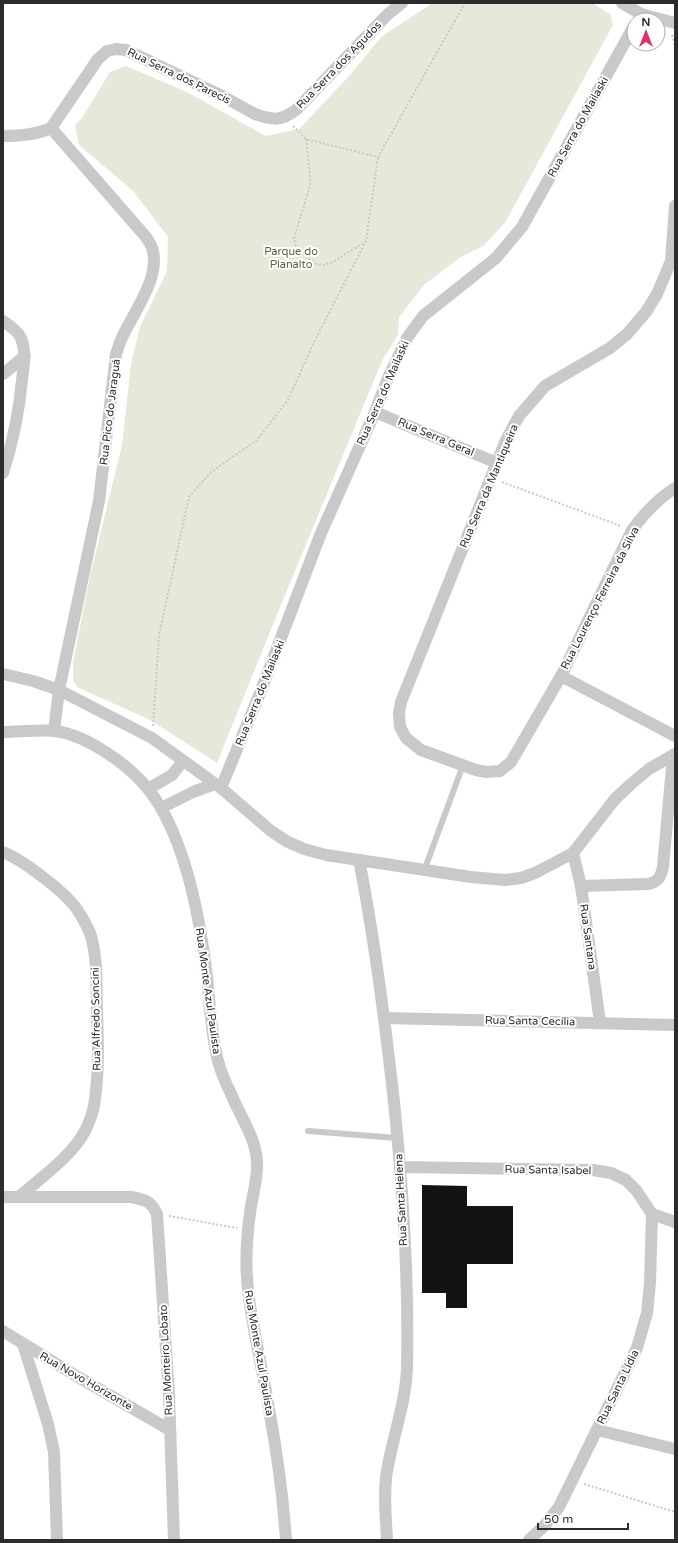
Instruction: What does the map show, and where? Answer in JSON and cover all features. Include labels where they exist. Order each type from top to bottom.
[{"type":"street","name":"Rua Serra dos Agudos","points":[[271,120],[284,118],[296,110],[388,14],[402,3]]},
{"type":"street","points":[[622,3],[633,12]]},
{"type":"street","name":"Rua Serra do Mailaski","points":[[218,786],[260,693],[321,532],[407,338],[423,316],[496,258],[522,226],[626,40]]},
{"type":"street","name":"Rua Serra dos Parecis","points":[[51,128],[98,59],[107,51],[116,49],[126,50],[222,96],[255,114],[271,120]]},
{"type":"street","points":[[3,136],[34,134],[51,128]]},
{"type":"street","name":"Rua Pico do Jaraguá","points":[[51,128],[146,237],[152,248],[154,259],[153,273],[147,290],[121,340],[116,354],[99,501],[59,690],[54,731]]},
{"type":"street","name":"Rua Serra da Mantiqueira","points":[[400,727],[399,713],[401,702],[506,440],[519,416],[544,386],[610,348],[627,334],[646,312],[657,294],[671,261],[675,206]]},
{"type":"street","points":[[3,321],[10,325],[20,337],[25,356],[18,417],[3,473]]},
{"type":"street","points":[[3,374],[25,356]]},
{"type":"street","name":"Rua Serra Geral","points":[[375,412],[497,463]]},
{"type":"street","name":"Rua Lourenço Ferreira da Silva","points":[[400,727],[406,738],[421,750],[463,765],[486,772],[500,771],[511,762],[561,676],[632,530],[645,513],[667,493],[675,488]]},
{"type":"street","points":[[3,674],[33,681],[59,690],[152,738],[218,786],[271,831],[286,841],[304,849],[326,855],[471,878],[505,880],[521,878],[553,864],[573,853],[615,799],[649,769],[674,755]]},
{"type":"street","points":[[561,676],[675,736]]},
{"type":"street","name":"Rua Monte Azul Paulista","points":[[3,732],[54,731],[75,737],[94,745],[115,758],[148,789],[161,808],[187,870],[203,946],[218,1058],[232,1096],[249,1130],[257,1162],[256,1182],[247,1229],[247,1269],[254,1332],[270,1410],[286,1540]]},
{"type":"street","points":[[581,886],[648,884],[656,882],[661,875],[664,867],[674,755]]},
{"type":"street","points":[[148,789],[172,775],[183,761]]},
{"type":"street","points":[[161,808],[193,792],[218,786]]},
{"type":"street","name":"Rua Alfredo Soncini","points":[[3,852],[43,877],[80,913],[90,934],[94,956],[96,982],[97,1075],[95,1100],[91,1117],[75,1146],[19,1197]]},
{"type":"street","name":"Rua Santana","points":[[573,853],[581,886],[600,1022]]},
{"type":"street","name":"Rua Santa Helena","points":[[359,860],[385,1018],[400,1167],[404,1239],[407,1347],[406,1385],[387,1474],[385,1496],[387,1540]]},
{"type":"street","name":"Rua Santa Cecília","points":[[385,1018],[675,1025]]},
{"type":"street","name":"Rua Santa Isabel","points":[[400,1167],[593,1170],[611,1174],[626,1180],[636,1190],[652,1214]]},
{"type":"street","points":[[3,1197],[131,1197],[144,1200],[152,1205],[158,1214]]},
{"type":"street","name":"Rua Monteiro Lobato","points":[[158,1214],[167,1353],[174,1540]]},
{"type":"street","points":[[652,1214],[675,1222]]},
{"type":"street","name":"Rua Santa Lídia","points":[[529,1540],[545,1525],[559,1507],[637,1348],[647,1313],[650,1283],[652,1214]]},
{"type":"street","name":"Rua Novo Horizonte","points":[[3,1331],[78,1377],[170,1430]]},
{"type":"street","points":[[23,1344],[48,1424],[54,1452],[57,1540]]},
{"type":"street","points":[[597,1430],[675,1449]]},
{"type":"lane","points":[[424,871],[463,765]]},
{"type":"lane","points":[[308,1131],[397,1138]]},
{"type":"path","points":[[152,738],[159,635],[189,497],[211,472],[256,440],[288,400],[313,344],[366,242],[378,157],[465,3]]},
{"type":"path","points":[[284,118],[306,139],[378,157]]},
{"type":"path","points":[[306,139],[310,186],[294,238],[296,247],[300,252],[316,264],[323,265],[333,262],[366,242]]},
{"type":"path","points":[[491,478],[632,530]]},
{"type":"path","points":[[158,1214],[247,1229]]},
{"type":"path","points":[[573,1481],[675,1512]]},
{"type":"green space","name":"Parque do Planalto","points":[[433,3],[592,3],[610,14],[613,25],[505,223],[483,246],[459,258],[424,285],[399,317],[398,335],[382,361],[217,763],[150,720],[77,687],[73,680],[73,662],[90,576],[122,445],[131,364],[140,327],[167,271],[168,237],[133,191],[79,145],[75,125],[82,118],[110,72],[126,66],[187,92],[266,136],[299,129],[350,75],[382,36]]},
{"type":"building","points":[[422,1185],[467,1186],[467,1206],[513,1206],[513,1264],[467,1264],[467,1308],[446,1308],[446,1293],[422,1293]]}]
